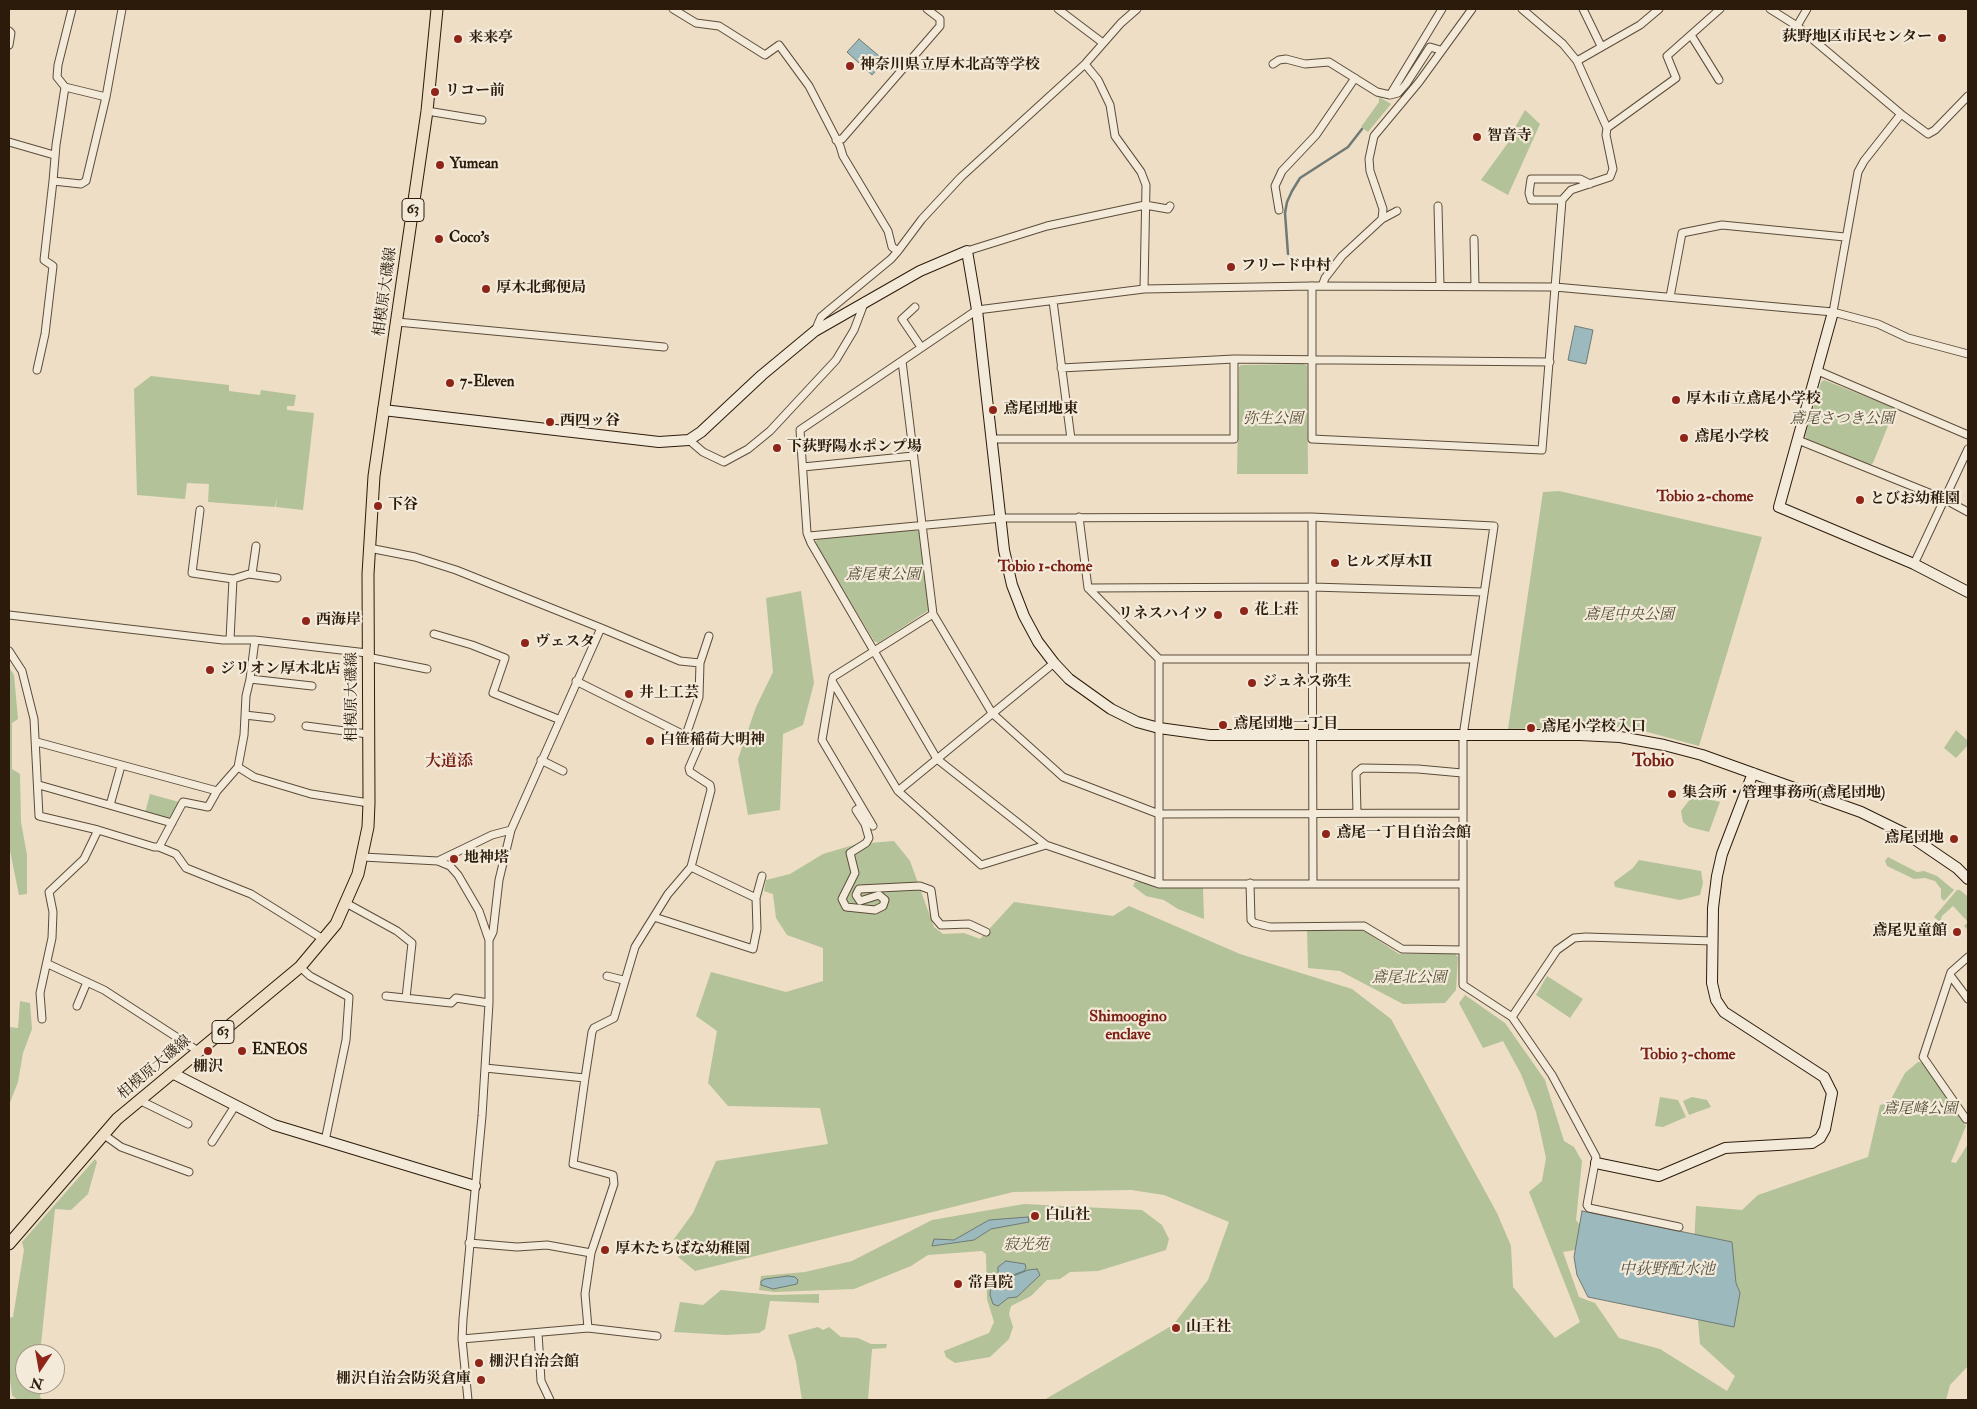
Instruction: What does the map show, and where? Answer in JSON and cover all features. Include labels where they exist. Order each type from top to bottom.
[{"type":"main road","name":"相模原大磯線","points":[[9,1244],[103,1134],[139,1100],[300,967],[336,924],[363,857],[369,803],[367,655],[369,548],[374,476],[426,111],[437,9]]},
{"type":"street","points":[[72,9],[58,65],[57,77],[66,87],[106,97]]},
{"type":"street","points":[[53,181],[81,184],[86,180],[106,97],[122,9]]},
{"type":"street","points":[[673,9],[696,23],[720,26],[765,55],[779,45],[809,86],[843,156],[888,231],[892,247],[898,251]]},
{"type":"street","points":[[836,140],[842,139],[940,26],[940,19],[927,9]]},
{"type":"street","points":[[1058,9],[1103,43]]},
{"type":"street","points":[[815,331],[822,317],[828,311],[891,259],[922,219],[961,177],[1085,64],[1137,9]]},
{"type":"street","points":[[1390,95],[1442,9]]},
{"type":"street","points":[[1382,219],[1383,210],[1370,171],[1371,144],[1378,128],[1419,82],[1440,50],[1472,9]]},
{"type":"street","points":[[1312,286],[1312,439],[1542,450],[1562,200],[1571,190],[1610,177],[1613,169],[1606,135],[1607,128],[1577,61],[1562,44],[1522,9]]},
{"type":"street","points":[[1583,9],[1601,46]]},
{"type":"street","points":[[1577,61],[1640,25],[1659,9]]},
{"type":"street","points":[[1607,128],[1676,78],[1667,56],[1691,35],[1712,11],[1720,9]]},
{"type":"street","points":[[1770,9],[1797,26],[1901,114],[1928,134],[1935,130],[1968,96]]},
{"type":"street","points":[[1797,26],[1807,9]]},
{"type":"street","points":[[9,31],[11,33],[9,45]]},
{"type":"street","points":[[1691,35],[1719,80]]},
{"type":"street","points":[[1273,64],[1286,59],[1305,64],[1329,62],[1377,92],[1390,95],[1398,93],[1406,84],[1430,48],[1440,50]]},
{"type":"street","points":[[1085,64],[1098,80],[1110,105],[1115,136],[1141,172],[1146,185],[1144,205],[1144,289]]},
{"type":"street","points":[[1279,210],[1275,186],[1282,171],[1316,135],[1354,78]]},
{"type":"street","points":[[36,370],[45,334],[53,266],[44,260],[54,155],[66,87]]},
{"type":"street","points":[[426,111],[482,120]]},
{"type":"street","points":[[1901,114],[1858,172],[1833,312],[1779,507],[1914,564],[1968,592]]},
{"type":"street","points":[[9,142],[54,155]]},
{"type":"street","points":[[1562,200],[1531,200],[1531,179],[1580,179],[1590,184]]},
{"type":"street","points":[[383,410],[659,442],[689,440],[701,432],[762,375],[815,331],[920,271],[967,251],[1047,226],[1144,205],[1168,209],[1170,206]]},
{"type":"street","points":[[1438,206],[1440,286]]},
{"type":"street","points":[[1322,286],[1338,261],[1382,219],[1397,211]]},
{"type":"street","points":[[1670,297],[1682,233],[1722,225],[1845,237]]},
{"type":"street","points":[[1474,239],[1475,286]]},
{"type":"street","points":[[967,251],[977,310],[1002,518],[1004,550],[1012,585],[1024,616],[1038,642],[1054,663],[1069,679],[1111,709],[1137,722],[1159,728],[1210,735],[1463,736],[1580,734],[1620,737],[1696,753],[1861,812],[1899,830],[1937,854],[1968,879]]},
{"type":"street","points":[[1462,884],[1159,884],[1046,845],[937,759],[807,533],[800,430],[977,310],[1053,302],[1144,289],[1312,286],[1556,287],[1833,312],[1878,324],[1908,338],[1968,354]]},
{"type":"street","points":[[689,440],[703,452],[724,462],[748,449],[770,431],[836,360],[854,330],[865,301]]},
{"type":"street","points":[[1053,302],[1070,439]]},
{"type":"street","points":[[915,307],[902,319],[921,347]]},
{"type":"street","points":[[397,322],[664,347]]},
{"type":"street","points":[[1061,368],[1234,359],[1550,362]]},
{"type":"street","points":[[992,439],[1234,439],[1234,359]]},
{"type":"street","points":[[902,361],[933,614],[992,713],[1063,777],[1159,814],[1462,813]]},
{"type":"street","points":[[1818,371],[1968,435]]},
{"type":"street","points":[[1798,440],[1944,499],[1968,512]]},
{"type":"street","points":[[1914,564],[1968,448]]},
{"type":"street","points":[[803,467],[913,456]]},
{"type":"street","points":[[200,510],[192,573],[223,574],[233,580],[252,574],[278,578]]},
{"type":"street","points":[[1079,517],[1088,588],[1159,660],[1159,884]]},
{"type":"street","points":[[809,536],[1002,518],[1312,517],[1494,526],[1463,736],[1463,986],[1512,1018],[1552,1074],[1596,1157],[1587,1205],[1589,1208],[1679,1228]]},
{"type":"street","points":[[1312,517],[1313,883]]},
{"type":"street","points":[[252,574],[256,546]]},
{"type":"street","points":[[369,548],[415,557],[456,570],[680,660],[700,663]]},
{"type":"street","points":[[230,640],[233,580]]},
{"type":"street","points":[[1088,588],[1312,587],[1483,592]]},
{"type":"street","points":[[933,614],[834,677],[832,681],[822,740],[861,806],[869,824],[869,838],[866,843],[850,853],[855,873],[842,899],[846,907],[875,910],[883,906],[885,900],[880,895],[860,901],[856,895],[859,889],[920,886],[931,890],[935,918],[941,925],[969,924],[986,932]]},
{"type":"street","points":[[9,615],[230,640],[255,640],[367,655],[424,666]]},
{"type":"street","points":[[489,940],[493,932],[499,880],[511,830],[558,720],[601,628]]},
{"type":"street","points":[[438,633],[505,658],[506,663],[493,693],[558,720]]},
{"type":"street","points":[[686,735],[699,697],[700,663],[709,636]]},
{"type":"street","points":[[159,847],[183,802],[208,807],[217,791],[238,767],[244,735],[246,696],[255,640]]},
{"type":"street","points":[[9,651],[22,670],[34,718],[39,786],[39,816],[98,830],[159,847],[176,854],[186,868],[251,894],[323,940]]},
{"type":"street","points":[[1159,660],[1473,659]]},
{"type":"street","points":[[898,791],[1054,663]]},
{"type":"street","points":[[250,679],[312,686]]},
{"type":"street","points":[[576,681],[686,735],[699,746],[689,768],[690,772],[710,785],[711,790],[691,867],[668,894],[634,948],[623,980],[614,1018],[594,1028],[592,1032],[573,1164],[613,1175],[614,1184],[591,1253],[585,1294],[588,1328]]},
{"type":"street","points":[[832,681],[898,791],[981,865],[1046,845]]},
{"type":"street","points":[[245,715],[271,718]]},
{"type":"street","points":[[306,726],[368,734]]},
{"type":"street","points":[[36,742],[217,791]]},
{"type":"street","points":[[541,760],[563,771]]},
{"type":"street","points":[[110,805],[121,766]]},
{"type":"street","points":[[238,767],[254,776],[311,794],[369,803]]},
{"type":"street","points":[[1357,813],[1356,773],[1362,768],[1418,769],[1462,773]]},
{"type":"street","points":[[1596,1163],[1659,1176],[1725,1148],[1812,1143],[1820,1138],[1825,1130],[1832,1093],[1824,1077],[1724,1012],[1716,1000],[1712,983],[1716,876],[1722,854],[1753,773]]},
{"type":"street","points":[[39,786],[172,823]]},
{"type":"street","points":[[42,1019],[40,994],[48,964],[53,929],[50,892],[84,860],[98,830]]},
{"type":"street","points":[[438,861],[492,835],[511,830]]},
{"type":"street","points":[[363,857],[438,861],[450,866],[458,875],[479,911],[489,940],[489,1003],[485,1068],[462,1339],[468,1400]]},
{"type":"street","points":[[691,867],[756,898]]},
{"type":"street","points":[[654,916],[753,949],[757,929],[756,898],[762,876]]},
{"type":"street","points":[[1250,884],[1251,920],[1254,924],[1270,927],[1364,926],[1402,949],[1462,950]]},
{"type":"street","points":[[346,903],[397,931],[412,943],[406,998]]},
{"type":"street","points":[[1512,1018],[1557,950],[1574,938],[1586,936],[1713,941]]},
{"type":"street","points":[[1968,957],[1950,975],[1923,1057],[1966,1120],[1968,1118]]},
{"type":"street","points":[[48,964],[104,990],[198,1051]]},
{"type":"street","points":[[300,967],[310,976],[349,997],[346,1040],[325,1141]]},
{"type":"street","points":[[1950,975],[1968,999]]},
{"type":"street","points":[[607,976],[623,980]]},
{"type":"street","points":[[76,1006],[87,982]]},
{"type":"street","points":[[386,996],[451,1003],[456,998],[489,1003]]},
{"type":"street","points":[[485,1068],[584,1078]]},
{"type":"street","points":[[172,1073],[274,1125],[475,1186]]},
{"type":"street","points":[[139,1100],[179,1124],[188,1124]]},
{"type":"street","points":[[212,1142],[216,1134],[223,1134],[235,1106]]},
{"type":"street","points":[[103,1134],[121,1148],[189,1172]]},
{"type":"street","points":[[159,1170],[162,1162]]},
{"type":"street","points":[[469,1243],[517,1247],[548,1245],[591,1253]]},
{"type":"street","points":[[462,1339],[588,1328],[657,1336]]},
{"type":"street","points":[[538,1333],[541,1381],[550,1400]]},
{"type":"green space","points":[[1379,97],[1391,104],[1368,132],[1361,127],[1379,102]]},
{"type":"green space","points":[[1525,110],[1540,124],[1508,195],[1481,180],[1513,136],[1513,131]]},
{"type":"green space","name":"弥生公園","points":[[1304,364],[1307,366],[1308,474],[1237,474],[1239,367],[1241,365]]},
{"type":"green space","points":[[151,376],[229,385],[229,391],[260,395],[261,390],[296,395],[294,406],[287,406],[287,410],[314,413],[303,510],[276,507],[277,497],[275,507],[208,502],[209,484],[187,483],[185,499],[137,495],[134,389]]},
{"type":"green space","name":"鳶尾さつき公園","points":[[1824,380],[1892,407],[1894,411],[1873,463],[1870,465],[1807,439],[1805,436],[1821,382]]},
{"type":"green space","name":"鳶尾中央公園","points":[[1559,491],[1762,537],[1699,746],[1629,727],[1508,729],[1543,492]]},
{"type":"green space","name":"鳶尾東公園","points":[[915,530],[919,532],[929,610],[878,643],[874,641],[815,542],[818,539]]},
{"type":"green space","points":[[801,591],[814,683],[803,725],[783,734],[780,810],[748,815],[738,759],[756,707],[773,672],[766,598]]},
{"type":"green space","points":[[9,667],[14,675],[18,719],[12,723],[12,769],[20,774],[21,822],[27,855],[27,894],[19,895],[9,846]]},
{"type":"green space","points":[[1956,730],[1968,741],[1968,745],[1956,758],[1944,748]]},
{"type":"green space","points":[[150,794],[179,802],[171,817],[167,819],[145,813]]},
{"type":"green space","points":[[1701,797],[1720,802],[1709,832],[1689,827],[1683,822],[1681,811],[1690,799]]},
{"type":"green space","name":"鳶尾峰公園","points":[[894,841],[910,861],[934,927],[943,934],[964,933],[980,939],[1014,902],[1113,916],[1129,906],[1240,954],[1352,989],[1391,1019],[1497,1213],[1511,1246],[1513,1287],[1555,1338],[1580,1322],[1529,1192],[1542,1181],[1546,1158],[1536,1112],[1521,1074],[1503,1041],[1483,1048],[1459,1003],[1465,995],[1505,1023],[1545,1080],[1564,1141],[1574,1147],[1582,1161],[1576,1220],[1588,1235],[1586,1248],[1563,1252],[1579,1297],[1595,1303],[1619,1338],[1660,1349],[1727,1391],[1735,1376],[1700,1344],[1693,1264],[1696,1206],[1742,1210],[1758,1195],[1868,1157],[1880,1105],[1889,1103],[1905,1073],[1918,1062],[1925,1063],[1966,1126],[1951,1162],[1956,1163],[1968,1144],[1968,1366],[1950,1385],[1946,1400],[1044,1400],[1173,1325],[1208,1280],[1229,1222],[1164,1195],[1131,1190],[1013,1192],[695,1271],[677,1256],[674,1239],[693,1213],[716,1161],[828,1144],[820,1108],[728,1106],[708,1083],[717,1031],[696,1016],[711,972],[786,992],[823,981],[823,948],[787,935],[776,918],[773,894],[764,891],[766,880],[790,874],[823,854],[857,844]]},
{"type":"green space","points":[[1888,857],[1917,872],[1924,871],[1937,876],[1954,890],[1944,901],[1941,898],[1941,889],[1935,881],[1925,878],[1914,879],[1887,866],[1885,861]]},
{"type":"green space","points":[[1639,860],[1701,871],[1703,883],[1700,895],[1680,900],[1615,887],[1614,882],[1633,868]]},
{"type":"green space","points":[[1140,881],[1160,888],[1203,888],[1204,919],[1178,909],[1164,900],[1146,896],[1133,886],[1135,882]]},
{"type":"green space","points":[[1957,890],[1960,890],[1968,897],[1968,922],[1953,906],[1942,916],[1940,922],[1934,917]]},
{"type":"green space","points":[[1968,922],[1968,930],[1964,926]]},
{"type":"green space","name":"鳶尾北公園","points":[[1360,930],[1399,954],[1455,954],[1458,957],[1456,990],[1445,1003],[1403,1004],[1340,971],[1308,968],[1307,931]]},
{"type":"green space","points":[[1547,976],[1583,999],[1570,1018],[1536,995]]},
{"type":"green space","points":[[20,1001],[30,1003],[32,1029],[23,1053],[18,1082],[9,1105],[9,1027],[18,1028]]},
{"type":"green space","points":[[1660,1097],[1678,1100],[1686,1117],[1663,1127],[1655,1126]]},
{"type":"green space","points":[[1692,1097],[1707,1100],[1711,1107],[1689,1115],[1683,1101]]},
{"type":"green space","points":[[95,1159],[97,1162],[88,1194],[71,1210],[55,1209],[41,1344],[15,1344],[15,1394],[40,1394],[40,1397],[43,1400],[17,1400],[12,1395],[9,1372],[9,1318],[13,1317],[24,1250],[22,1242]]},
{"type":"green space","name":"寂光苑","points":[[1024,1204],[1142,1210],[1162,1225],[1169,1239],[1166,1250],[1098,1271],[1070,1272],[1060,1279],[1047,1280],[1031,1296],[1011,1306],[1009,1314],[1013,1327],[1009,1339],[990,1357],[955,1363],[946,1357],[944,1351],[989,1333],[994,1322],[987,1299],[986,1254],[982,1251],[928,1255],[911,1266],[854,1289],[775,1292],[759,1290],[761,1276],[805,1272],[852,1261],[932,1220]]},
{"type":"green space","points":[[721,1290],[772,1295],[819,1294],[819,1303],[770,1301],[765,1329],[759,1333],[726,1335],[674,1332],[680,1302],[703,1305]]},
{"type":"green space","points":[[818,1327],[823,1330],[829,1327],[841,1337],[858,1338],[871,1344],[887,1344],[886,1348],[872,1349],[868,1400],[802,1400],[796,1362],[788,1335]]},
{"type":"water","points":[[859,39],[885,61],[872,75],[847,52]]},
{"type":"water","points":[[1575,326],[1593,330],[1586,364],[1568,360]]},
{"type":"water","name":"中荻野配水池","points":[[1582,1211],[1732,1242],[1736,1283],[1740,1293],[1734,1327],[1588,1297],[1577,1275],[1574,1257]]},
{"type":"water","points":[[1028,1217],[1029,1222],[991,1229],[974,1240],[932,1246],[934,1239],[954,1240],[989,1220]]},
{"type":"water","points":[[1006,1261],[1025,1264],[1026,1268],[1024,1271],[1002,1279],[998,1276],[998,1267]]},
{"type":"water","points":[[1037,1269],[1040,1275],[1017,1297],[1008,1298],[998,1306],[993,1304],[990,1295],[991,1281],[998,1279],[1003,1282],[1028,1270]]},
{"type":"water","points":[[795,1277],[798,1280],[797,1284],[773,1289],[761,1285],[761,1281],[765,1279]]},
{"type":"waterway","points":[[1288,254],[1285,213],[1292,191],[1300,178],[1348,147],[1362,129]]},
{"type":"place","name":"荻野地区市民センター","points":[[1942,38]]},
{"type":"place","name":"来来亭","points":[[458,39]]},
{"type":"place","name":"神奈川県立厚木北高等学校","points":[[850,66]]},
{"type":"place","name":"リコー前","points":[[435,92]]},
{"type":"place","name":"智音寺","points":[[1477,137]]},
{"type":"place","name":"Yumean","points":[[440,165]]},
{"type":"place","name":"Coco's","points":[[439,239]]},
{"type":"place","name":"フリード中村","points":[[1231,267]]},
{"type":"place","name":"厚木北郵便局","points":[[486,289]]},
{"type":"place","name":"7-Eleven","points":[[450,383]]},
{"type":"place","name":"厚木市立鳶尾小学校","points":[[1676,400]]},
{"type":"place","name":"鳶尾団地東","points":[[993,410]]},
{"type":"place","name":"西四ッ谷","points":[[550,422]]},
{"type":"place","name":"鳶尾小学校","points":[[1684,438]]},
{"type":"place","name":"下荻野陽水ポンプ場","points":[[777,448]]},
{"type":"place","name":"とびお幼稚園","points":[[1860,500]]},
{"type":"place","name":"下谷","points":[[378,506]]},
{"type":"place","name":"ヒルズ厚木II","points":[[1335,563]]},
{"type":"place","name":"花上荘","points":[[1244,611]]},
{"type":"place","name":"リネスハイツ","points":[[1218,615]]},
{"type":"place","name":"西海岸","points":[[306,621]]},
{"type":"place","name":"ヴェスタ","points":[[525,643]]},
{"type":"place","name":"ジリオン厚木北店","points":[[210,670]]},
{"type":"place","name":"ジュネス弥生","points":[[1252,683]]},
{"type":"place","name":"井上工芸","points":[[629,694]]},
{"type":"place","name":"鳶尾団地一丁目","points":[[1223,725]]},
{"type":"place","name":"鳶尾小学校入口","points":[[1531,728]]},
{"type":"place","name":"白笹稲荷大明神","points":[[650,741]]},
{"type":"place","name":"集会所・管理事務所(鳶尾団地)","points":[[1672,794]]},
{"type":"place","name":"鳶尾一丁目自治会館","points":[[1326,834]]},
{"type":"place","name":"鳶尾団地","points":[[1954,839]]},
{"type":"place","name":"地神塔","points":[[454,859]]},
{"type":"place","name":"鳶尾児童館","points":[[1957,932]]},
{"type":"place","name":"棚沢","points":[[208,1051]]},
{"type":"place","name":"ENEOS","points":[[242,1051]]},
{"type":"place","name":"白山社","points":[[1035,1216]]},
{"type":"place","name":"厚木たちばな幼稚園","points":[[605,1250]]},
{"type":"place","name":"常昌院","points":[[958,1284]]},
{"type":"place","name":"山王社","points":[[1176,1328]]},
{"type":"place","name":"棚沢自治会館","points":[[479,1363]]},
{"type":"place","name":"棚沢自治会防災倉庫","points":[[481,1380]]},
{"type":"district","name":"Tobio 2-chome","points":[[1705,498]]},
{"type":"district","name":"Tobio 1-chome","points":[[1045,568]]},
{"type":"district","name":"Tobio","points":[[1653,762]]},
{"type":"district","name":"大道添","points":[[449,763]]},
{"type":"district","name":"Shimoogino enclave","points":[[1128,1027]]},
{"type":"district","name":"Tobio 3-chome","points":[[1688,1056]]}]
